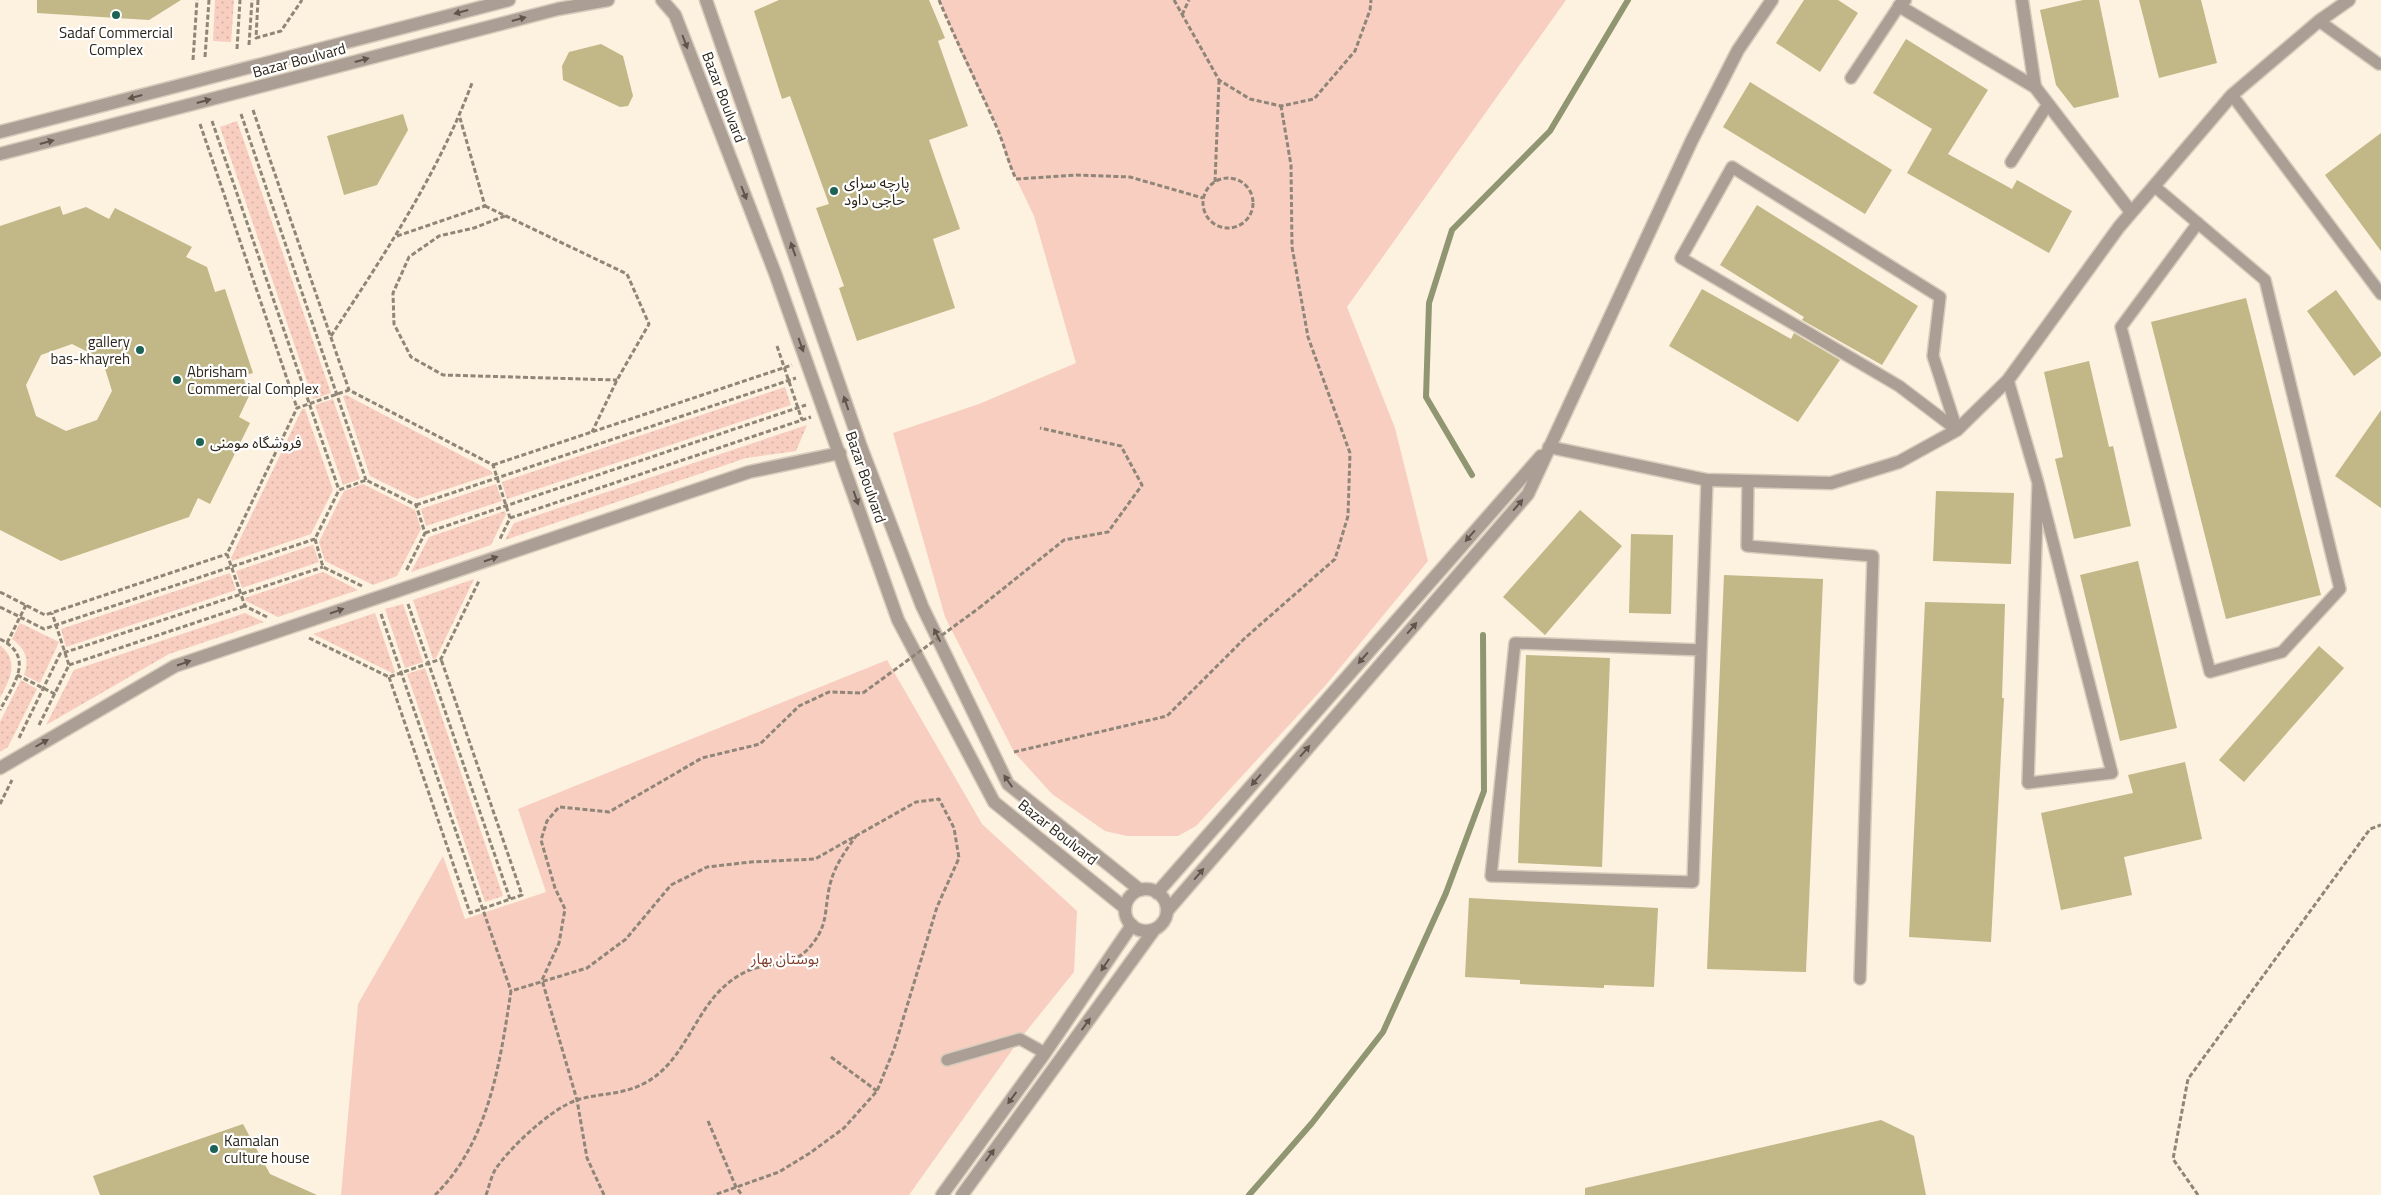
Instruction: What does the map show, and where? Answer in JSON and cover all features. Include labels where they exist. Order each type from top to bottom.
[{"type":"street","name":"Bazar Boulvard","points":[[0,132],[509,0]]},
{"type":"street","name":"Bazar Boulvard","points":[[0,154],[558,9],[608,0]]},
{"type":"street","name":"Bazar Boulvard","points":[[662,0],[675,15],[775,273],[898,620],[994,802],[1125,908]]},
{"type":"street","points":[[706,0],[861,447],[922,606],[1008,784],[1140,890]]},
{"type":"street","points":[[1167,911],[1528,494],[1692,140],[1738,50],[1772,0]]},
{"type":"street","points":[[2022,0],[2035,87]]},
{"type":"street","points":[[1549,447],[1707,480],[1831,483],[1899,462],[1957,430],[2008,380],[2131,212],[2232,95],[2319,21],[2349,0]]},
{"type":"street","points":[[1902,3],[2035,87],[2131,212]]},
{"type":"street","points":[[1157,893],[1549,447]]},
{"type":"street","points":[[0,768],[175,666],[749,472],[840,453]]},
{"type":"street","points":[[962,1195],[1154,930],[1166,918],[1167,911],[1162,896],[1152,889],[1140,890],[1130,897],[1125,908],[1127,920],[1136,928],[1147,931],[1154,930]]},
{"type":"street","points":[[942,1195],[1045,1053],[1132,925]]},
{"type":"lane","points":[[1851,78],[1902,3]]},
{"type":"lane","points":[[2319,21],[2379,64]]},
{"type":"lane","points":[[2232,95],[2381,294]]},
{"type":"lane","points":[[2011,162],[2048,104]]},
{"type":"lane","points":[[1732,167],[1940,296],[1933,356],[1957,430],[1899,386],[1681,258],[1732,167]]},
{"type":"lane","points":[[2154,186],[2198,223],[2265,280],[2340,589],[2282,652],[2210,672],[2121,327],[2198,223]]},
{"type":"lane","points":[[2008,380],[2038,484],[2112,773],[2028,783],[2038,484]]},
{"type":"lane","points":[[1701,650],[1515,643],[1491,876],[1693,882],[1707,480]]},
{"type":"lane","points":[[1748,481],[1747,546],[1874,556],[1860,979]]},
{"type":"lane","points":[[947,1060],[1020,1039],[1045,1053]]},
{"type":"path","points":[[193,60],[197,0]]},
{"type":"path","points":[[205,57],[209,0]]},
{"type":"path","points":[[237,49],[240,0]]},
{"type":"path","points":[[249,45],[252,0]]},
{"type":"path","points":[[258,0],[256,38],[280,31],[302,0]]},
{"type":"path","points":[[939,0],[960,51],[998,129],[1008,162],[1016,178],[1076,175],[1130,178],[1203,198]]},
{"type":"path","points":[[1174,0],[1219,80],[1250,99],[1281,106],[1314,99],[1355,51],[1370,10],[1370,0]]},
{"type":"path","points":[[1182,15],[1189,0]]},
{"type":"path","points":[[1215,182],[1219,80]]},
{"type":"path","points":[[330,336],[397,236],[459,117],[472,83]]},
{"type":"path","points":[[1014,752],[1167,716],[1245,638],[1335,559],[1348,516],[1350,453],[1308,337],[1292,247],[1291,165],[1281,106]]},
{"type":"path","points":[[253,110],[349,390],[493,465],[510,518],[497,544]]},
{"type":"path","points":[[241,114],[366,480],[416,505],[425,532]]},
{"type":"path","points":[[459,117],[485,206]]},
{"type":"path","points":[[212,121],[339,490]]},
{"type":"path","points":[[200,124],[297,408],[227,554],[245,606],[273,620]]},
{"type":"path","points":[[1232,178],[1247,186],[1254,201],[1249,218],[1235,228],[1218,227],[1206,215],[1203,207],[1203,198],[1210,186],[1215,182],[1232,178]]},
{"type":"path","points":[[397,236],[485,206],[627,274],[649,324],[617,380],[592,432]]},
{"type":"path","points":[[505,216],[474,228],[438,236],[409,256],[393,293],[394,324],[411,357],[442,375],[617,380]]},
{"type":"path","points":[[777,346],[802,420]]},
{"type":"path","points":[[493,465],[795,364]]},
{"type":"path","points":[[416,505],[799,377]]},
{"type":"path","points":[[297,408],[349,390]]},
{"type":"path","points":[[403,576],[425,532],[807,405]]},
{"type":"path","points":[[510,518],[811,417]]},
{"type":"path","points":[[604,1195],[587,1158],[577,1100],[542,980],[558,943],[565,909],[555,888],[541,840],[547,821],[559,807],[609,812],[702,758],[760,744],[798,706],[829,692],[863,693],[980,608],[1064,540],[1108,532],[1142,485],[1121,446],[1040,428]]},
{"type":"path","points":[[323,566],[315,538],[339,490],[366,480]]},
{"type":"path","points":[[0,606],[44,629],[315,538]]},
{"type":"path","points":[[0,592],[45,615],[227,554]]},
{"type":"path","points":[[15,745],[60,654],[323,566],[367,588]]},
{"type":"path","points":[[389,677],[470,913],[522,895],[441,659],[482,575]]},
{"type":"path","points":[[407,600],[510,899]]},
{"type":"path","points":[[6,643],[26,605]]},
{"type":"path","points":[[69,665],[245,606]]},
{"type":"path","points":[[380,610],[511,991],[490,1102],[474,1142],[446,1184],[435,1195]]},
{"type":"path","points":[[36,733],[69,665],[52,613]]},
{"type":"path","points":[[304,635],[389,677],[441,659]]},
{"type":"path","points":[[0,639],[14,649],[19,657],[20,666],[0,710]]},
{"type":"path","points":[[17,675],[55,694]]},
{"type":"path","points":[[0,804],[16,773]]},
{"type":"path","points":[[511,991],[542,980],[587,968],[626,939],[671,885],[707,867],[750,862],[814,859],[916,802],[939,799],[954,828],[959,858],[936,908],[894,1049],[877,1091],[844,1128],[810,1153],[779,1172],[714,1195]]},
{"type":"path","points":[[2198,1195],[2173,1159],[2188,1079],[2370,829],[2381,825]]},
{"type":"path","points":[[486,1195],[495,1171],[519,1141],[544,1119],[577,1100],[618,1093],[645,1084],[665,1067],[693,1031],[708,1003],[728,983],[752,969],[790,962],[808,950],[825,925],[829,888],[838,859],[857,834]]},
{"type":"path","points":[[831,1057],[877,1091]]},
{"type":"path","points":[[708,1121],[736,1187],[742,1195]]},
{"type":"green space","points":[[215,0],[234,0],[231,42],[213,41]]},
{"type":"green space","points":[[939,0],[1566,0],[1347,307],[1395,428],[1428,561],[1325,686],[1196,826],[1178,836],[1127,836],[1105,831],[1052,794],[1014,752],[945,617],[893,433],[979,404],[1076,363],[1034,216],[1008,162],[998,129],[960,51]]},
{"type":"green space","points":[[237,121],[331,393],[313,399],[220,127]]},
{"type":"green space","points":[[785,387],[791,405],[507,499],[502,482]]},
{"type":"green space","points":[[346,395],[491,471],[493,474],[417,499],[370,476],[343,396]]},
{"type":"green space","points":[[333,399],[360,479],[343,485],[315,405]]},
{"type":"green space","points":[[302,409],[305,409],[333,490],[311,534],[232,561],[231,558]]},
{"type":"green space","points":[[807,425],[796,451],[746,458],[505,540],[514,523]]},
{"type":"green space","points":[[363,484],[415,510],[421,529],[397,576],[373,585],[325,561],[319,542],[344,491]]},
{"type":"green space","points":[[496,484],[502,501],[426,526],[421,509]]},
{"type":"green space","points":[[505,511],[506,514],[491,545],[411,572],[429,537]]},
{"type":"green space","points":[[313,545],[319,562],[242,588],[236,571]]},
{"type":"green space","points":[[323,572],[358,590],[278,617],[246,601],[245,598]]},
{"type":"green space","points":[[230,573],[236,590],[66,647],[61,629]]},
{"type":"green space","points":[[474,579],[436,658],[433,659],[413,600]]},
{"type":"green space","points":[[403,604],[423,662],[405,668],[385,609]]},
{"type":"green space","points":[[245,613],[264,622],[169,654],[46,725],[74,670]]},
{"type":"green space","points":[[375,613],[395,672],[392,673],[313,634]]},
{"type":"green space","points":[[20,623],[59,642],[40,683],[24,675],[26,670],[25,655],[20,646],[12,639]]},
{"type":"green space","points":[[0,645],[10,658],[11,671],[0,698]]},
{"type":"green space","name":"بوستان بهار","points":[[887,660],[982,824],[1077,911],[1074,972],[1020,1039],[909,1195],[341,1195],[358,1004],[443,856],[465,919],[546,892],[518,809]]},
{"type":"green space","points":[[425,668],[503,896],[485,902],[407,674]]},
{"type":"green space","points":[[21,680],[37,689],[8,747],[0,752],[0,722]]},
{"type":"building","name":"Sadaf Commercial Complex","points":[[37,0],[181,0],[149,20],[37,13]]},
{"type":"building","points":[[779,0],[929,0],[945,38],[938,41],[968,126],[929,140],[960,229],[933,239],[955,308],[857,341],[839,288],[844,286],[816,208],[829,204],[790,96],[782,99],[754,11]]},
{"type":"building","points":[[1804,0],[1838,0],[1858,13],[1820,72],[1776,43]]},
{"type":"building","points":[[2083,0],[2099,0],[2119,97],[2074,108],[2056,85],[2040,10]]},
{"type":"building","points":[[2139,0],[2201,0],[2217,63],[2159,78]]},
{"type":"building","points":[[1906,39],[1988,90],[1948,154],[2012,189],[2017,180],[2072,211],[2049,253],[1907,173],[1932,129],[1873,93]]},
{"type":"building","points":[[601,44],[623,56],[633,96],[628,106],[620,107],[563,80],[562,66],[569,52]]},
{"type":"building","points":[[1750,82],[1892,170],[1865,214],[1723,127]]},
{"type":"building","points":[[403,114],[408,130],[377,185],[344,195],[327,136]]},
{"type":"building","points":[[2381,133],[2381,251],[2325,175]]},
{"type":"building","points":[[1757,205],[1918,306],[1882,365],[1802,320],[1804,317],[1720,265]]},
{"type":"building","name":"Abrisham Commercial Complex","points":[[60,206],[63,215],[86,207],[109,219],[115,208],[192,247],[186,257],[207,267],[215,292],[225,289],[253,373],[243,376],[249,396],[239,417],[250,423],[210,504],[198,498],[189,517],[61,561],[0,530],[0,226]],"holes":[[[72,344],[102,359],[112,391],[97,420],[66,431],[36,416],[26,385],[41,355]]]},
{"type":"building","points":[[1702,289],[1791,339],[1794,333],[1840,360],[1798,422],[1669,346]]},
{"type":"building","points":[[2336,290],[2381,353],[2381,356],[2354,376],[2307,311]]},
{"type":"building","points":[[2246,298],[2321,595],[2226,619],[2151,322]]},
{"type":"building","points":[[2089,361],[2109,447],[2113,446],[2131,526],[2074,539],[2055,459],[2063,457],[2044,372]]},
{"type":"building","points":[[2381,410],[2381,508],[2335,476]]},
{"type":"building","points":[[1936,491],[2014,493],[2011,564],[1933,561]]},
{"type":"building","points":[[1580,510],[1622,546],[1545,635],[1503,597]]},
{"type":"building","points":[[1631,534],[1673,535],[1671,614],[1629,613]]},
{"type":"building","points":[[2138,561],[2177,728],[2120,741],[2080,575]]},
{"type":"building","points":[[1724,575],[1823,579],[1806,972],[1707,969]]},
{"type":"building","points":[[1925,602],[2005,604],[2002,698],[2004,698],[1991,942],[1909,937]]},
{"type":"building","points":[[2319,646],[2344,668],[2244,782],[2219,760]]},
{"type":"building","points":[[1526,655],[1610,658],[1602,867],[1518,863]]},
{"type":"building","points":[[2185,762],[2202,839],[2124,857],[2132,895],[2061,910],[2041,813],[2133,793],[2128,775]]},
{"type":"building","points":[[1469,898],[1658,908],[1654,987],[1604,985],[1604,988],[1520,984],[1520,980],[1465,977]]},
{"type":"building","points":[[1881,1120],[1914,1136],[1926,1195],[1585,1195],[1585,1188]]},
{"type":"building","name":"Kamalan culture house","points":[[243,1124],[270,1174],[317,1195],[100,1195],[93,1176]]},
{"type":"waterway","points":[[1472,475],[1426,397],[1429,303],[1452,230],[1550,131],[1628,0]]},
{"type":"waterway","points":[[1249,1195],[1312,1123],[1383,1032],[1446,893],[1484,791],[1483,635]]},
{"type":"place","name":"Sadaf Commercial Complex","points":[[116,15]]},
{"type":"place","name":"پارچه سرای حاجی داود","points":[[834,191]]},
{"type":"place","name":"gallery bas-khayreh","points":[[140,350]]},
{"type":"place","name":"Abrisham Commercial Complex","points":[[177,380]]},
{"type":"place","name":"فروشگاه مومنی","points":[[200,442]]},
{"type":"place","name":"Kamalan culture house","points":[[214,1149]]}]
